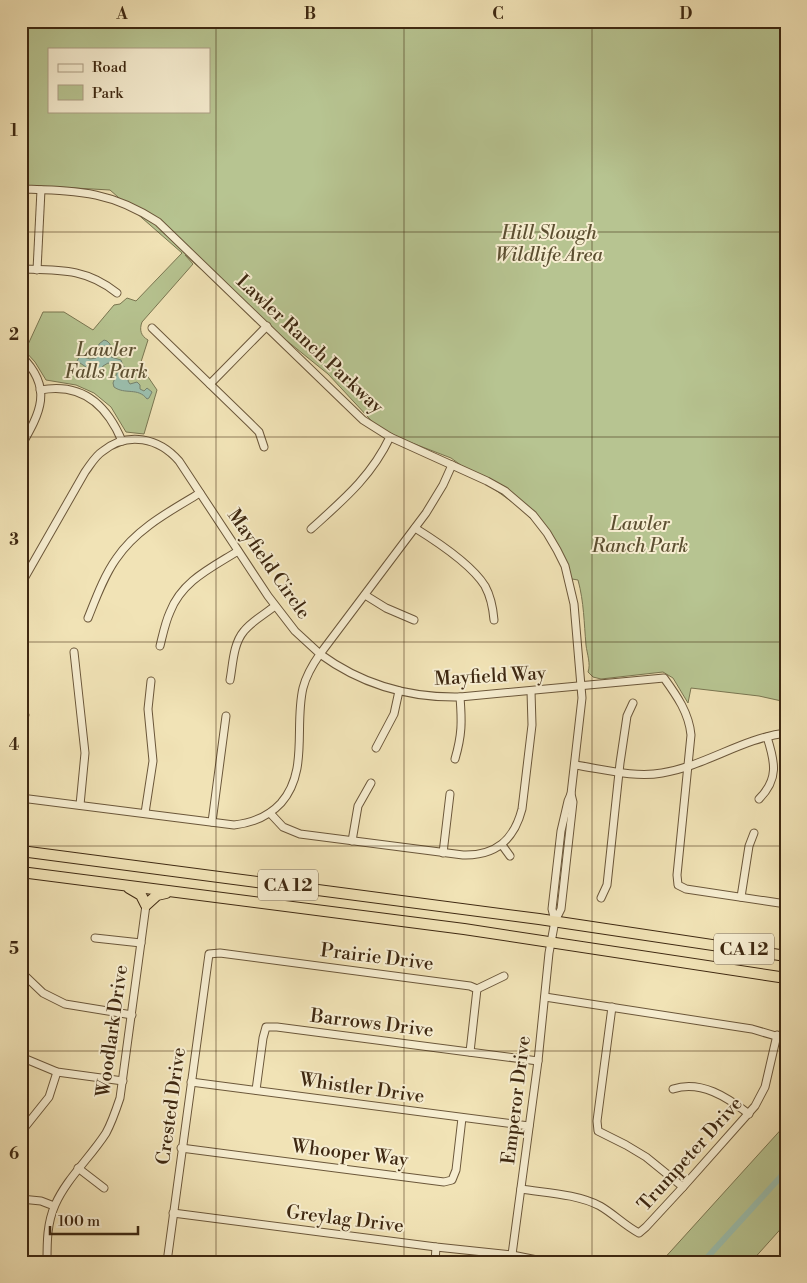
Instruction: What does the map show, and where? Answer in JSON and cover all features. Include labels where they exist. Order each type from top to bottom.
[{"type":"highway","name":"CA 12","points":[[21,851],[555,921],[786,956]]},
{"type":"highway","name":"CA 12","points":[[21,872],[551,942],[786,978]]},
{"type":"highway","points":[[125,885],[140,895],[146,906],[157,895],[172,892]]},
{"type":"street","name":"Lawler Ranch Parkway","points":[[21,189],[97,194],[146,214],[169,231],[363,420],[390,437],[505,491],[520,503],[547,533],[565,566],[571,585],[581,686],[581,716],[571,794],[561,831],[552,909],[555,921],[551,942]]},
{"type":"street","points":[[37,270],[41,190]]},
{"type":"street","points":[[21,270],[84,274],[95,278],[117,293]]},
{"type":"street","points":[[210,384],[267,326]]},
{"type":"street","points":[[152,328],[259,432],[264,447]]},
{"type":"street","points":[[21,356],[34,372],[40,390],[39,412],[22,445]]},
{"type":"street","points":[[21,584],[85,472],[103,451],[122,441],[112,419],[94,400],[72,390],[59,388],[40,390]]},
{"type":"street","points":[[311,529],[365,478],[390,437]]},
{"type":"street","name":"Mayfield Circle","points":[[122,441],[143,440],[163,446],[179,461],[275,606],[295,631],[320,654]]},
{"type":"street","points":[[21,798],[234,825],[243,824],[270,813],[285,798],[294,781],[298,760],[303,688],[313,664],[436,498],[452,465]]},
{"type":"street","points":[[88,618],[109,571],[125,547],[147,527],[200,493]]},
{"type":"street","points":[[415,528],[454,556],[477,576],[490,598],[494,620]]},
{"type":"street","points":[[160,646],[169,612],[180,593],[202,573],[238,551]]},
{"type":"street","points":[[365,595],[386,608],[414,620]]},
{"type":"street","points":[[230,680],[234,654],[243,631],[275,606]]},
{"type":"street","points":[[74,652],[86,753],[80,805]]},
{"type":"street","name":"Mayfield Way","points":[[320,654],[359,678],[399,691],[428,696],[460,697],[664,678],[676,694],[690,723],[691,735],[688,765]]},
{"type":"street","points":[[146,813],[153,761],[148,709],[151,681]]},
{"type":"street","points":[[376,748],[394,714],[399,691]]},
{"type":"street","points":[[270,813],[282,826],[300,834],[474,856],[493,850],[502,845],[516,829],[522,809],[532,725],[531,691]]},
{"type":"street","points":[[455,759],[462,728],[460,697]]},
{"type":"street","points":[[601,898],[608,885],[619,772],[627,716],[633,703]]},
{"type":"street","points":[[212,822],[226,716]]},
{"type":"street","points":[[575,765],[619,772],[655,774],[688,765],[767,737],[786,733]]},
{"type":"street","points":[[759,799],[769,789],[772,781],[772,758],[767,737]]},
{"type":"street","points":[[688,765],[677,876],[678,885],[686,889],[786,904]]},
{"type":"street","points":[[352,841],[358,806],[371,784]]},
{"type":"street","points":[[443,853],[450,794]]},
{"type":"street","points":[[741,897],[749,846],[754,833]]},
{"type":"street","points":[[502,845],[510,856]]},
{"type":"street","name":"Woodlark Drive","points":[[47,1262],[49,1226],[54,1206],[69,1180],[106,1132],[114,1117],[120,1098],[146,906]]},
{"type":"street","points":[[95,938],[141,943]]},
{"type":"street","name":"Emperor Drive","points":[[512,1258],[538,1061],[551,942]]},
{"type":"street","name":"Prairie Drive","points":[[209,954],[220,953],[477,988]]},
{"type":"street","name":"Crested Drive","points":[[167,1262],[181,1148],[209,954]]},
{"type":"street","points":[[21,972],[43,992],[65,1004],[132,1015]]},
{"type":"street","points":[[470,1052],[477,988],[504,976]]},
{"type":"street","points":[[545,997],[752,1029],[786,1039]]},
{"type":"street","points":[[612,1007],[597,1121],[598,1131],[646,1157],[683,1187]]},
{"type":"street","name":"Barrows Drive","points":[[256,1090],[266,1027],[538,1061]]},
{"type":"street","name":"Trumpeter Drive","points":[[521,1189],[585,1200],[611,1213],[639,1233],[756,1106],[765,1087],[776,1035]]},
{"type":"street","points":[[21,1057],[57,1072],[123,1082]]},
{"type":"street","points":[[21,1132],[49,1097],[57,1072]]},
{"type":"street","name":"Whistler Drive","points":[[191,1082],[529,1126]]},
{"type":"street","points":[[673,1089],[690,1086],[707,1089],[721,1094],[748,1114]]},
{"type":"street","name":"Whooper Way","points":[[181,1148],[444,1182],[452,1180],[456,1170],[462,1118]]},
{"type":"street","points":[[78,1168],[104,1188]]},
{"type":"street","points":[[21,1199],[41,1201],[54,1206]]},
{"type":"street","name":"Greylag Drive","points":[[173,1213],[547,1262]]},
{"type":"street","points":[[434,1262],[436,1247]]},
{"type":"green space","name":"Hill Slough Wildlife Area","points":[[21,21],[786,21],[786,702],[759,696],[691,688],[688,703],[673,678],[663,672],[601,679],[593,677],[588,672],[589,662],[583,604],[578,580],[566,578],[560,548],[519,507],[451,458],[381,431],[328,374],[235,299],[185,255],[193,264],[141,325],[142,335],[148,340],[140,365],[157,390],[144,434],[126,432],[111,407],[94,393],[76,385],[46,380],[35,362],[25,351],[43,312],[64,312],[93,330],[114,305],[120,304],[127,298],[136,301],[182,253],[110,190],[21,185]]},
{"type":"green space","points":[[786,1124],[786,1223],[751,1262],[661,1262]]},
{"type":"shaded area","points":[[104,340],[110,344],[111,357],[121,360],[123,366],[131,371],[128,381],[130,384],[137,382],[140,385],[140,389],[144,391],[147,388],[152,392],[149,398],[147,399],[140,393],[123,391],[114,387],[113,383],[117,373],[114,365],[108,363],[103,366],[98,375],[77,361],[80,356],[90,359],[96,358],[99,344]]},
{"type":"waterway","points":[[703,1262],[786,1171]]},
{"type":"park label","name":"Lawler Falls Park","points":[[106,361]]},
{"type":"park label","name":"Lawler Ranch Park","points":[[640,535]]}]
